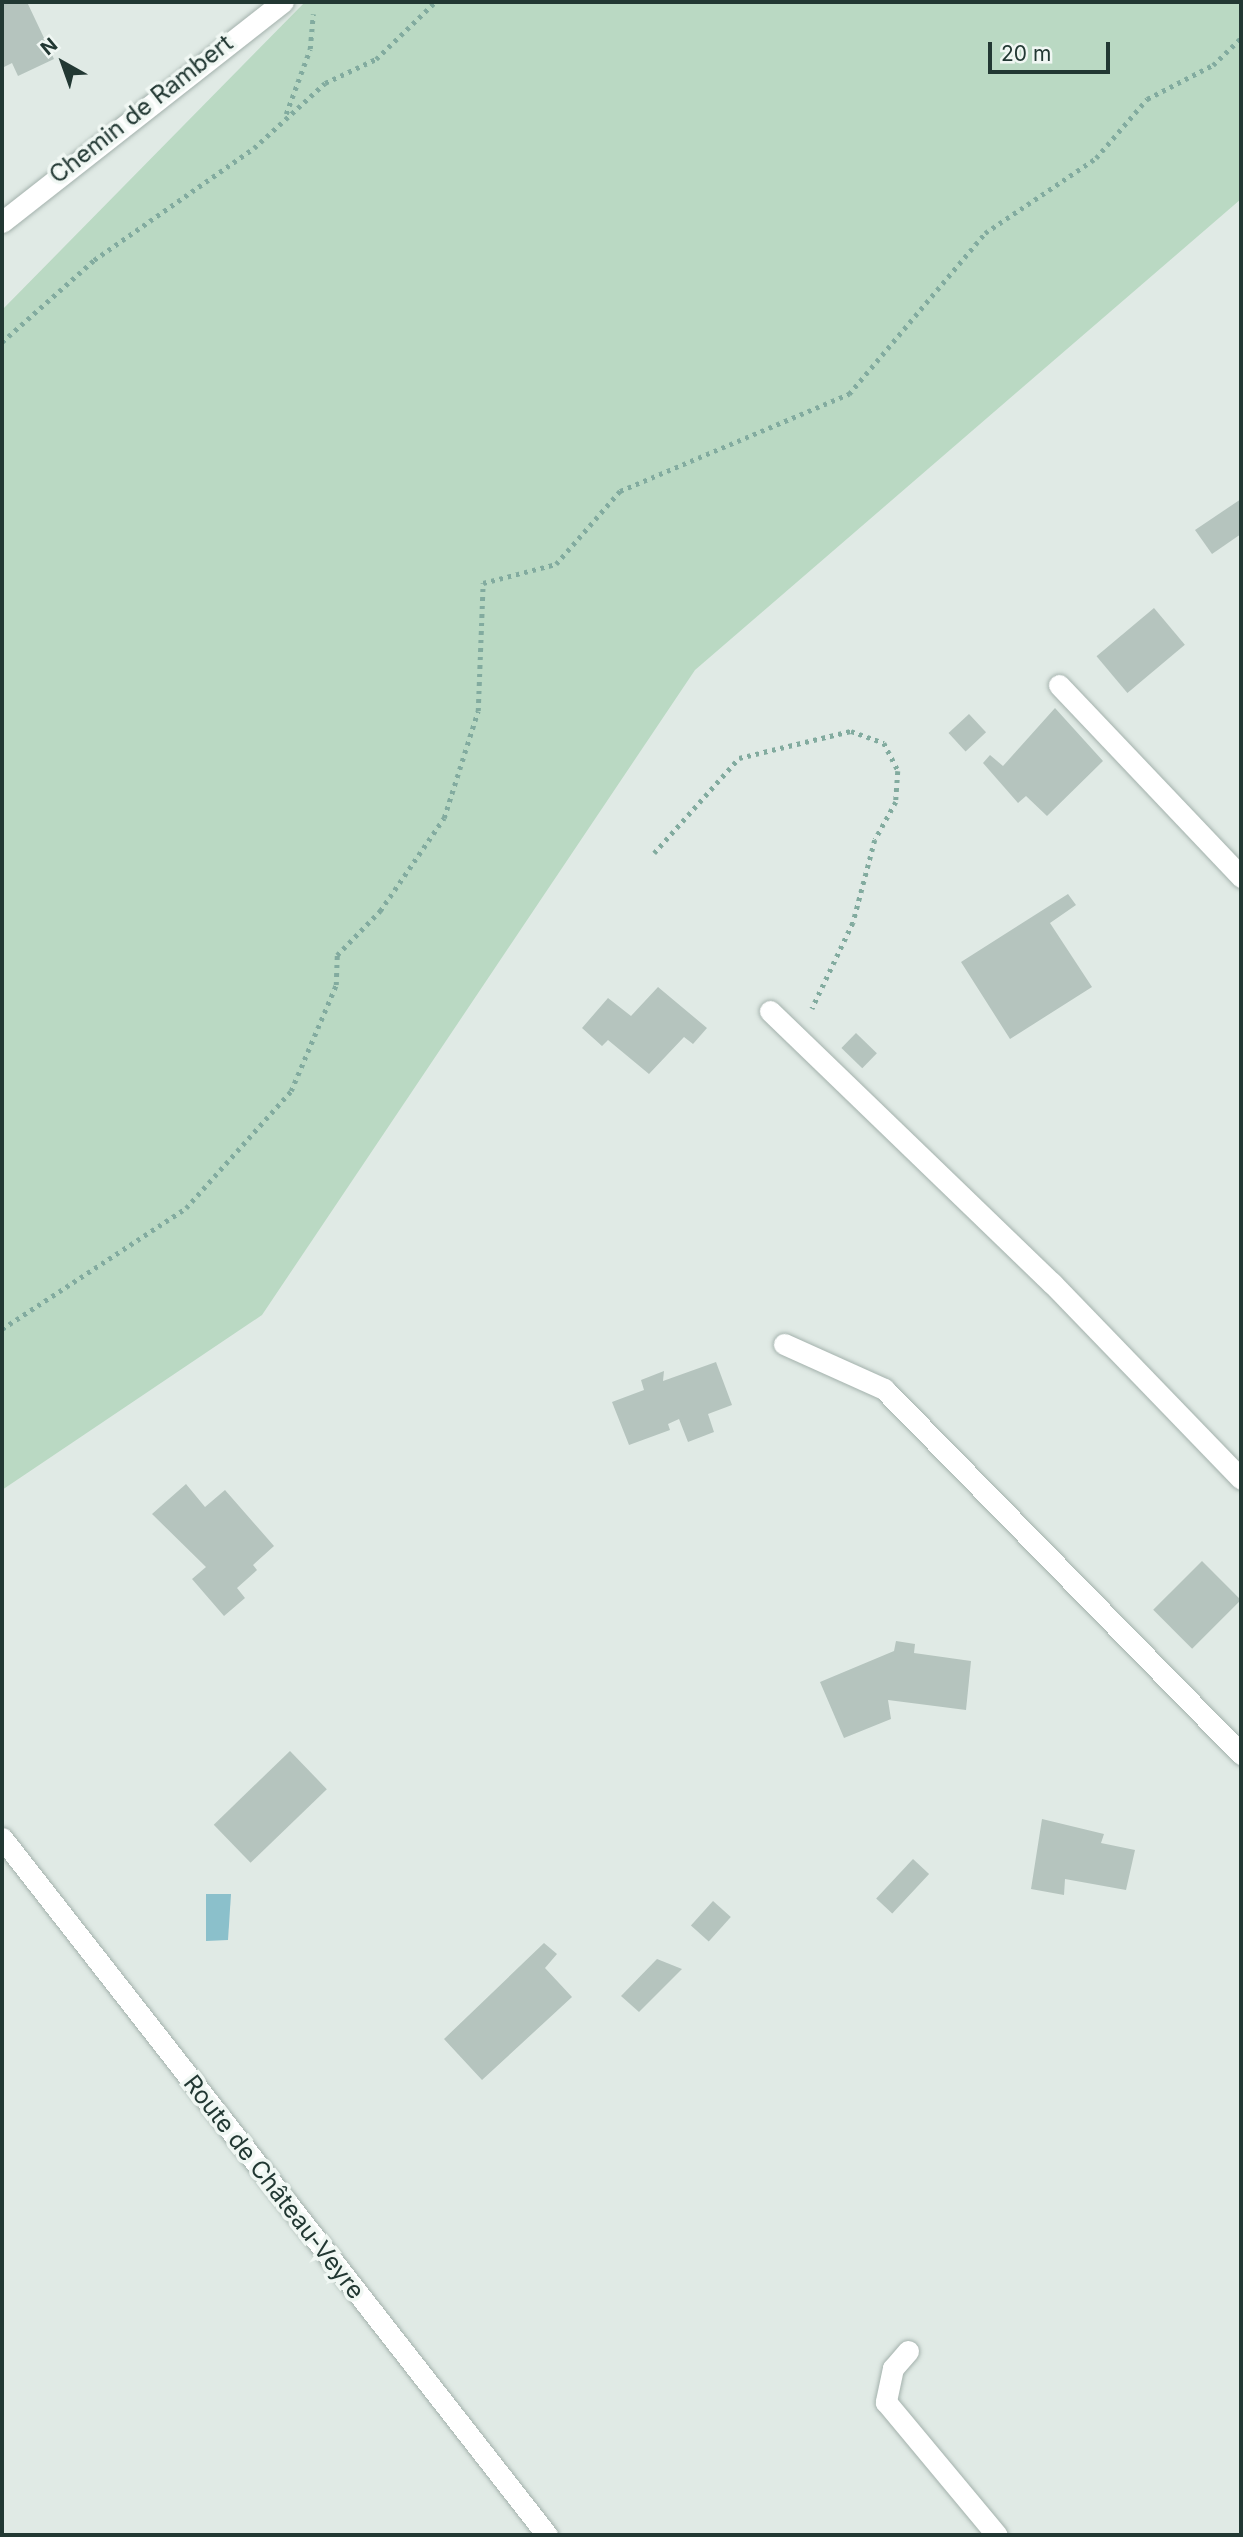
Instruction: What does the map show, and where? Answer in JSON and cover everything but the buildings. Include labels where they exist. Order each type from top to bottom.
[{"type":"street","name":"Chemin de Rambert","points":[[2,222],[283,2]]},
{"type":"street","points":[[1059,685],[1241,877]]},
{"type":"street","points":[[770,1011],[1052,1283],[1241,1479]]},
{"type":"street","points":[[784,1344],[884,1389],[1241,1754]]},
{"type":"street","name":"Route de Château-Veyre","points":[[2,1838],[547,2535]]},
{"type":"street","points":[[908,2351],[893,2368],[886,2402],[998,2535]]},
{"type":"path","points":[[286,115],[310,49],[315,21],[309,2]]},
{"type":"path","points":[[2,342],[94,260],[254,148],[286,115],[325,83],[376,59],[435,2]]},
{"type":"path","points":[[2,1329],[186,1208],[291,1091],[336,985],[337,955],[380,911],[444,818],[478,711],[483,583],[556,564],[620,491],[849,394],[985,233],[1096,158],[1147,99],[1213,65],[1241,38]]},
{"type":"path","points":[[654,853],[739,758],[851,731],[884,743],[898,771],[896,802],[875,840],[853,923],[798,1038]]},
{"type":"green space","points":[[305,2],[1241,2],[1241,199],[695,670],[262,1315],[2,1490],[2,310]]},
{"type":"water","points":[[206,1894],[231,1894],[228,1940],[206,1941]]}]
